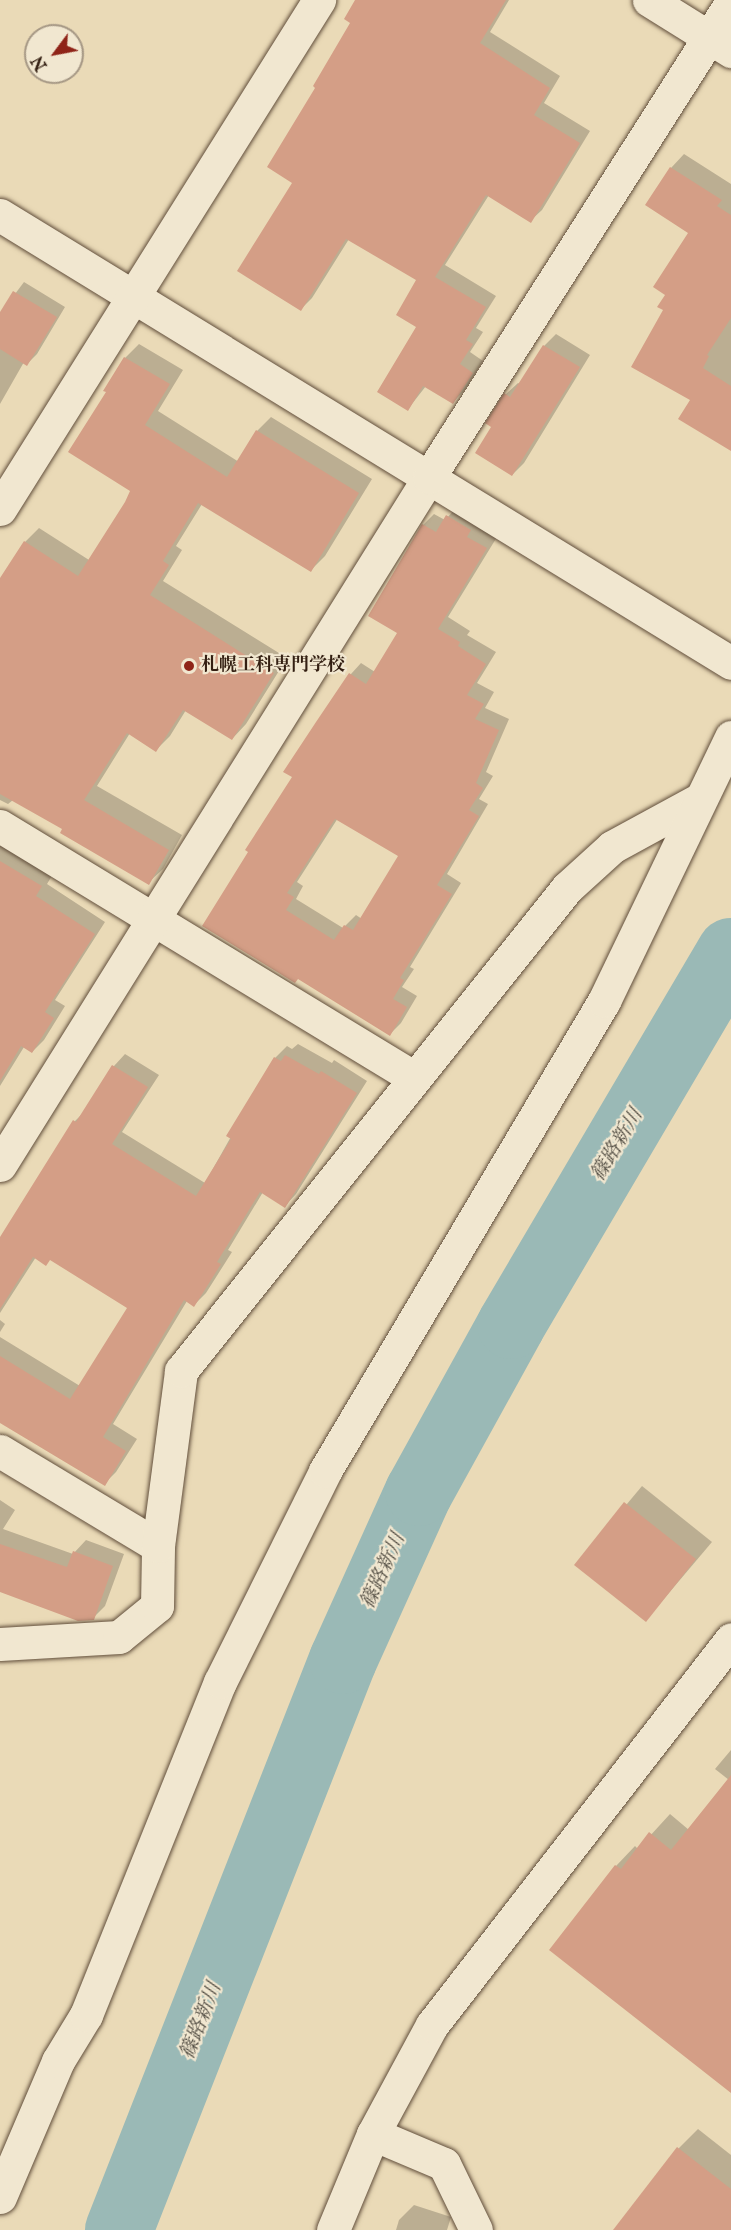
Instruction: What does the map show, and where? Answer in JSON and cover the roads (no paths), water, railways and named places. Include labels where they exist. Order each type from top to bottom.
[{"type":"street","points":[[0,509],[319,0]]},
{"type":"street","points":[[649,0],[720,45]]},
{"type":"street","points":[[0,1165],[429,477],[720,45],[731,3]]},
{"type":"street","points":[[0,214],[731,663]]},
{"type":"street","points":[[0,2198],[58,2061],[86,2015],[220,1682],[325,1471],[604,1001],[731,737]]},
{"type":"street","points":[[0,1644],[120,1637],[157,1606],[158,1546],[180,1371],[567,888],[612,847],[700,799]]},
{"type":"street","points":[[0,826],[414,1077]]},
{"type":"street","points":[[0,1452],[158,1546]]},
{"type":"street","points":[[333,2230],[373,2134],[432,2025],[731,1639]]},
{"type":"street","points":[[373,2134],[444,2164],[476,2230]]},
{"type":"waterway","name":"篠路新川","points":[[119,2230],[343,1660],[419,1492],[511,1325],[731,952]]},
{"type":"place","name":"札幌工科専門学校","points":[[189,666]]}]
